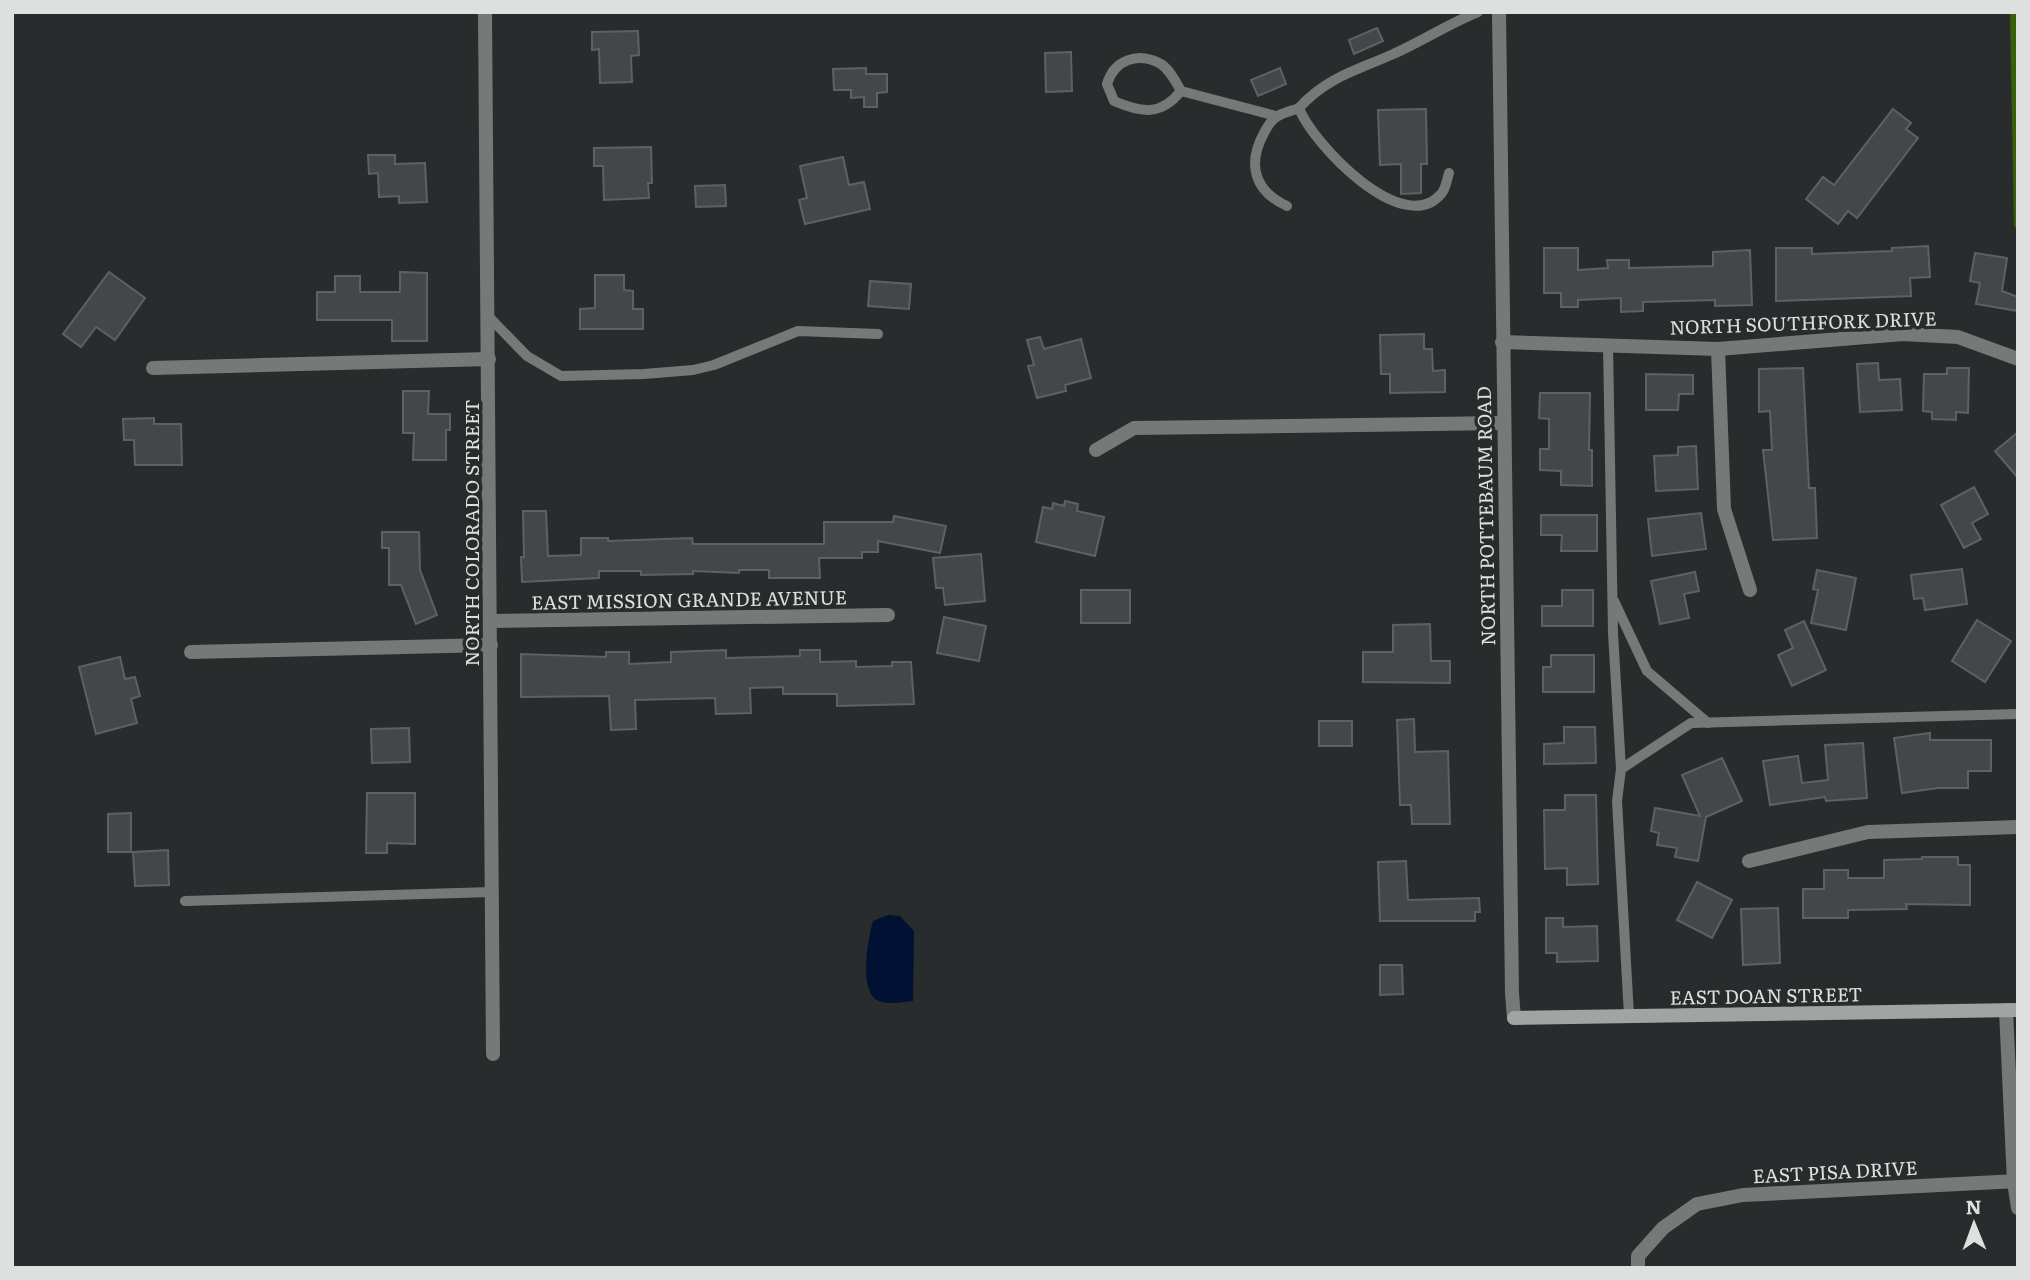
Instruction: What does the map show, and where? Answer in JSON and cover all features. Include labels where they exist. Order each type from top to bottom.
[{"type":"street","name":"NORTH COLORADO STREET","points":[[485,12],[493,1054]]},
{"type":"street","name":"NORTH POTTEBAUM ROAD","points":[[1499,12],[1511,966],[1514,1018]]},
{"type":"street","name":"NORTH SOUTHFORK DRIVE","points":[[1502,342],[1718,349],[1903,334],[1958,337],[2018,359]]},
{"type":"street","points":[[1718,349],[1724,509],[1749,590]]},
{"type":"street","points":[[153,368],[489,359]]},
{"type":"street","points":[[1096,450],[1134,428],[1503,423]]},
{"type":"street","name":"EAST MISSION GRANDE AVENUE","points":[[491,621],[888,615]]},
{"type":"street","points":[[191,652],[491,645]]},
{"type":"street","points":[[1749,861],[1868,832],[2018,827]]},
{"type":"street","points":[[2012,1010],[2018,1208]]},
{"type":"street","name":"EAST DOAN STREET","points":[[1514,1018],[2012,1010]]},
{"type":"street","name":"EAST PISA DRIVE","points":[[1638,1268],[1638,1256],[1663,1228],[1697,1204],[1743,1195],[2016,1182]]},
{"type":"lane","points":[[1287,206],[1274,200],[1262,188],[1255,173],[1254,159],[1259,144],[1276,117],[1298,108],[1313,92],[1349,72],[1391,55],[1478,12]]},
{"type":"lane","points":[[1181,91],[1171,104],[1152,110],[1132,108],[1114,101],[1107,84],[1111,71],[1122,62],[1140,58],[1161,64],[1181,91],[1276,117]]},
{"type":"lane","points":[[1298,108],[1304,122],[1324,148],[1367,186],[1384,197],[1406,205],[1429,203],[1443,193],[1449,173]]},
{"type":"lane","points":[[489,317],[527,356],[561,376],[692,370],[713,365],[798,331],[878,334]]},
{"type":"lane","points":[[1608,345],[1613,597],[1621,769],[1617,801],[1629,1016]]},
{"type":"lane","points":[[1613,597],[1647,671],[1708,723]]},
{"type":"lane","points":[[1621,769],[1691,723],[2018,714]]},
{"type":"lane","points":[[185,901],[492,892]]},
{"type":"green space","points":[[2010,12],[2018,12],[2018,228],[2014,227]]},
{"type":"water","points":[[888,915],[900,916],[914,931],[913,1001],[879,1001],[868,988],[866,964],[873,921]]},
{"type":"building","points":[[1377,28],[1383,41],[1354,54],[1349,40]]},
{"type":"building","points":[[638,31],[639,55],[631,56],[632,82],[600,83],[599,49],[592,50],[592,32]]},
{"type":"building","points":[[1071,52],[1072,91],[1046,92],[1045,53]]},
{"type":"building","points":[[866,68],[866,74],[887,74],[887,92],[877,93],[877,107],[864,107],[864,97],[851,98],[851,90],[834,90],[833,69]]},
{"type":"building","points":[[1280,68],[1286,84],[1258,96],[1251,80]]},
{"type":"building","points":[[1426,109],[1427,164],[1421,164],[1421,193],[1401,194],[1401,164],[1380,165],[1378,110]]},
{"type":"building","points":[[1893,109],[1911,123],[1906,129],[1918,138],[1857,218],[1848,211],[1838,224],[1806,199],[1823,177],[1834,185]]},
{"type":"building","points":[[651,147],[652,183],[648,183],[649,198],[604,200],[603,166],[594,166],[594,148]]},
{"type":"building","points":[[368,155],[395,155],[395,164],[425,163],[427,202],[399,203],[399,196],[379,197],[378,173],[369,174]]},
{"type":"building","points":[[843,157],[849,185],[864,182],[870,209],[805,224],[799,200],[807,198],[800,166]]},
{"type":"building","points":[[725,185],[726,206],[696,207],[695,186]]},
{"type":"building","points":[[1928,246],[1930,277],[1910,278],[1911,296],[1776,301],[1776,248],[1812,248],[1812,254],[1892,251],[1892,248]]},
{"type":"building","points":[[1544,248],[1578,248],[1578,270],[1608,268],[1607,260],[1629,260],[1629,268],[1713,266],[1713,252],[1750,250],[1752,305],[1715,306],[1715,300],[1643,302],[1643,311],[1621,312],[1621,298],[1578,300],[1578,307],[1561,307],[1561,293],[1544,293]]},
{"type":"building","points":[[1975,253],[2007,258],[2002,291],[2018,297],[2018,311],[1976,304],[1980,283],[1970,281]]},
{"type":"building","points":[[109,272],[145,298],[115,340],[96,327],[81,347],[63,334]]},
{"type":"building","points":[[400,272],[427,273],[427,341],[392,341],[392,320],[317,320],[317,292],[335,292],[335,276],[360,276],[360,292],[400,292]]},
{"type":"building","points":[[595,275],[624,275],[624,290],[633,291],[633,309],[643,309],[643,329],[580,329],[580,309],[595,308]]},
{"type":"building","points":[[870,281],[911,284],[909,309],[868,306]]},
{"type":"building","points":[[1424,334],[1424,349],[1432,349],[1433,371],[1445,370],[1445,392],[1390,393],[1390,374],[1381,374],[1380,335]]},
{"type":"building","points":[[1040,337],[1044,349],[1081,339],[1091,378],[1065,385],[1066,391],[1037,398],[1028,366],[1034,365],[1027,340]]},
{"type":"building","points":[[1878,363],[1879,380],[1900,379],[1902,410],[1860,412],[1857,364]]},
{"type":"building","points":[[1803,368],[1809,488],[1815,488],[1817,538],[1773,540],[1763,450],[1772,450],[1770,411],[1759,412],[1759,369]]},
{"type":"building","points":[[1947,368],[1969,368],[1968,413],[1956,412],[1956,420],[1932,419],[1932,412],[1923,411],[1924,374],[1947,374]]},
{"type":"building","points":[[1646,374],[1693,375],[1693,394],[1679,394],[1678,410],[1646,410]]},
{"type":"building","points":[[403,391],[429,391],[428,414],[450,414],[450,430],[446,430],[446,460],[413,460],[414,433],[403,433]]},
{"type":"building","points":[[1540,393],[1590,393],[1589,450],[1592,450],[1592,486],[1561,485],[1561,471],[1540,470],[1540,449],[1549,449],[1549,419],[1539,418]]},
{"type":"building","points":[[154,418],[154,424],[181,424],[182,465],[135,465],[134,440],[124,440],[123,419]]},
{"type":"building","points":[[2018,432],[2018,478],[1995,451]]},
{"type":"building","points":[[1696,446],[1698,489],[1656,491],[1654,456],[1678,455],[1678,447]]},
{"type":"building","points":[[1974,487],[1988,514],[1972,523],[1981,539],[1964,548],[1941,505]]},
{"type":"building","points":[[1065,501],[1078,504],[1077,511],[1104,517],[1095,556],[1036,542],[1043,507],[1052,509],[1053,503],[1064,506]]},
{"type":"building","points":[[523,511],[546,511],[548,556],[581,555],[581,538],[608,538],[608,541],[692,538],[693,544],[824,544],[824,522],[893,522],[894,516],[946,526],[940,553],[878,541],[878,552],[862,552],[862,558],[819,558],[820,578],[769,578],[769,570],[641,575],[641,571],[599,571],[599,578],[522,582]]},
{"type":"building","points":[[1701,513],[1706,549],[1652,556],[1648,519]]},
{"type":"building","points":[[1541,515],[1597,515],[1597,551],[1561,551],[1562,535],[1541,535]]},
{"type":"building","points":[[382,532],[419,532],[420,570],[437,615],[416,624],[401,585],[389,585],[389,548],[382,548]]},
{"type":"building","points":[[981,554],[985,601],[945,605],[943,588],[936,588],[933,558]]},
{"type":"building","points":[[1962,569],[1967,604],[1925,610],[1923,598],[1914,599],[1911,575]]},
{"type":"building","points":[[1817,570],[1856,578],[1846,630],[1811,623],[1818,590],[1813,589]]},
{"type":"building","points":[[1695,572],[1699,591],[1684,594],[1689,618],[1660,624],[1651,581]]},
{"type":"building","points":[[1081,590],[1130,590],[1130,623],[1081,623]]},
{"type":"building","points":[[1562,590],[1593,590],[1593,626],[1542,626],[1542,606],[1562,606]]},
{"type":"building","points":[[944,617],[986,626],[979,661],[937,653]]},
{"type":"building","points":[[1977,620],[2011,641],[1985,682],[1952,661]]},
{"type":"building","points":[[1804,621],[1826,670],[1792,686],[1778,655],[1793,648],[1785,630]]},
{"type":"building","points":[[1430,624],[1431,661],[1450,661],[1450,683],[1363,682],[1363,652],[1393,652],[1393,625]]},
{"type":"building","points":[[726,650],[726,658],[800,656],[800,650],[820,650],[820,662],[856,661],[856,667],[892,666],[892,662],[911,662],[914,704],[837,706],[837,694],[783,694],[783,687],[750,688],[751,713],[716,714],[715,698],[635,700],[636,729],[611,730],[609,696],[521,697],[521,654],[606,657],[606,652],[629,652],[629,664],[671,662],[671,652]]},
{"type":"building","points":[[1551,655],[1594,655],[1594,692],[1543,692],[1543,667],[1551,667]]},
{"type":"building","points":[[120,657],[125,679],[135,677],[140,696],[131,699],[137,723],[96,734],[79,667]]},
{"type":"building","points":[[1414,719],[1415,752],[1448,751],[1450,824],[1412,824],[1411,805],[1400,805],[1397,720]]},
{"type":"building","points":[[1319,721],[1352,721],[1352,746],[1319,746]]},
{"type":"building","points":[[1564,727],[1595,727],[1596,763],[1544,764],[1544,744],[1564,743]]},
{"type":"building","points":[[409,728],[410,762],[372,763],[371,729]]},
{"type":"building","points":[[1930,733],[1930,740],[1991,740],[1991,771],[1968,771],[1968,788],[1938,788],[1902,793],[1894,738]]},
{"type":"building","points":[[1863,743],[1867,798],[1826,801],[1825,797],[1770,805],[1763,761],[1798,756],[1802,783],[1828,780],[1825,745]]},
{"type":"building","points":[[1722,758],[1742,801],[1706,817],[1698,861],[1675,857],[1677,848],[1657,845],[1659,833],[1651,831],[1655,808],[1700,816],[1682,775]]},
{"type":"building","points":[[367,793],[415,793],[415,844],[387,843],[387,853],[366,853]]},
{"type":"building","points":[[1565,795],[1596,795],[1598,884],[1567,885],[1567,868],[1545,869],[1544,810],[1565,810]]},
{"type":"building","points":[[131,813],[131,852],[108,852],[108,814]]},
{"type":"building","points":[[168,850],[169,885],[135,886],[133,852]]},
{"type":"building","points":[[1958,857],[1958,865],[1970,865],[1970,905],[1906,904],[1907,909],[1848,910],[1848,918],[1803,918],[1803,889],[1824,889],[1824,870],[1848,870],[1848,878],[1884,878],[1884,860]]},
{"type":"building","points":[[1406,861],[1408,900],[1479,898],[1480,912],[1475,912],[1475,921],[1380,921],[1378,862]]},
{"type":"building","points":[[1697,882],[1732,900],[1712,938],[1677,920]]},
{"type":"building","points":[[1778,908],[1780,963],[1743,965],[1741,909]]},
{"type":"building","points":[[1546,918],[1563,918],[1563,927],[1597,926],[1598,961],[1557,962],[1557,953],[1546,953]]},
{"type":"building","points":[[1380,965],[1402,965],[1403,994],[1380,995]]}]
